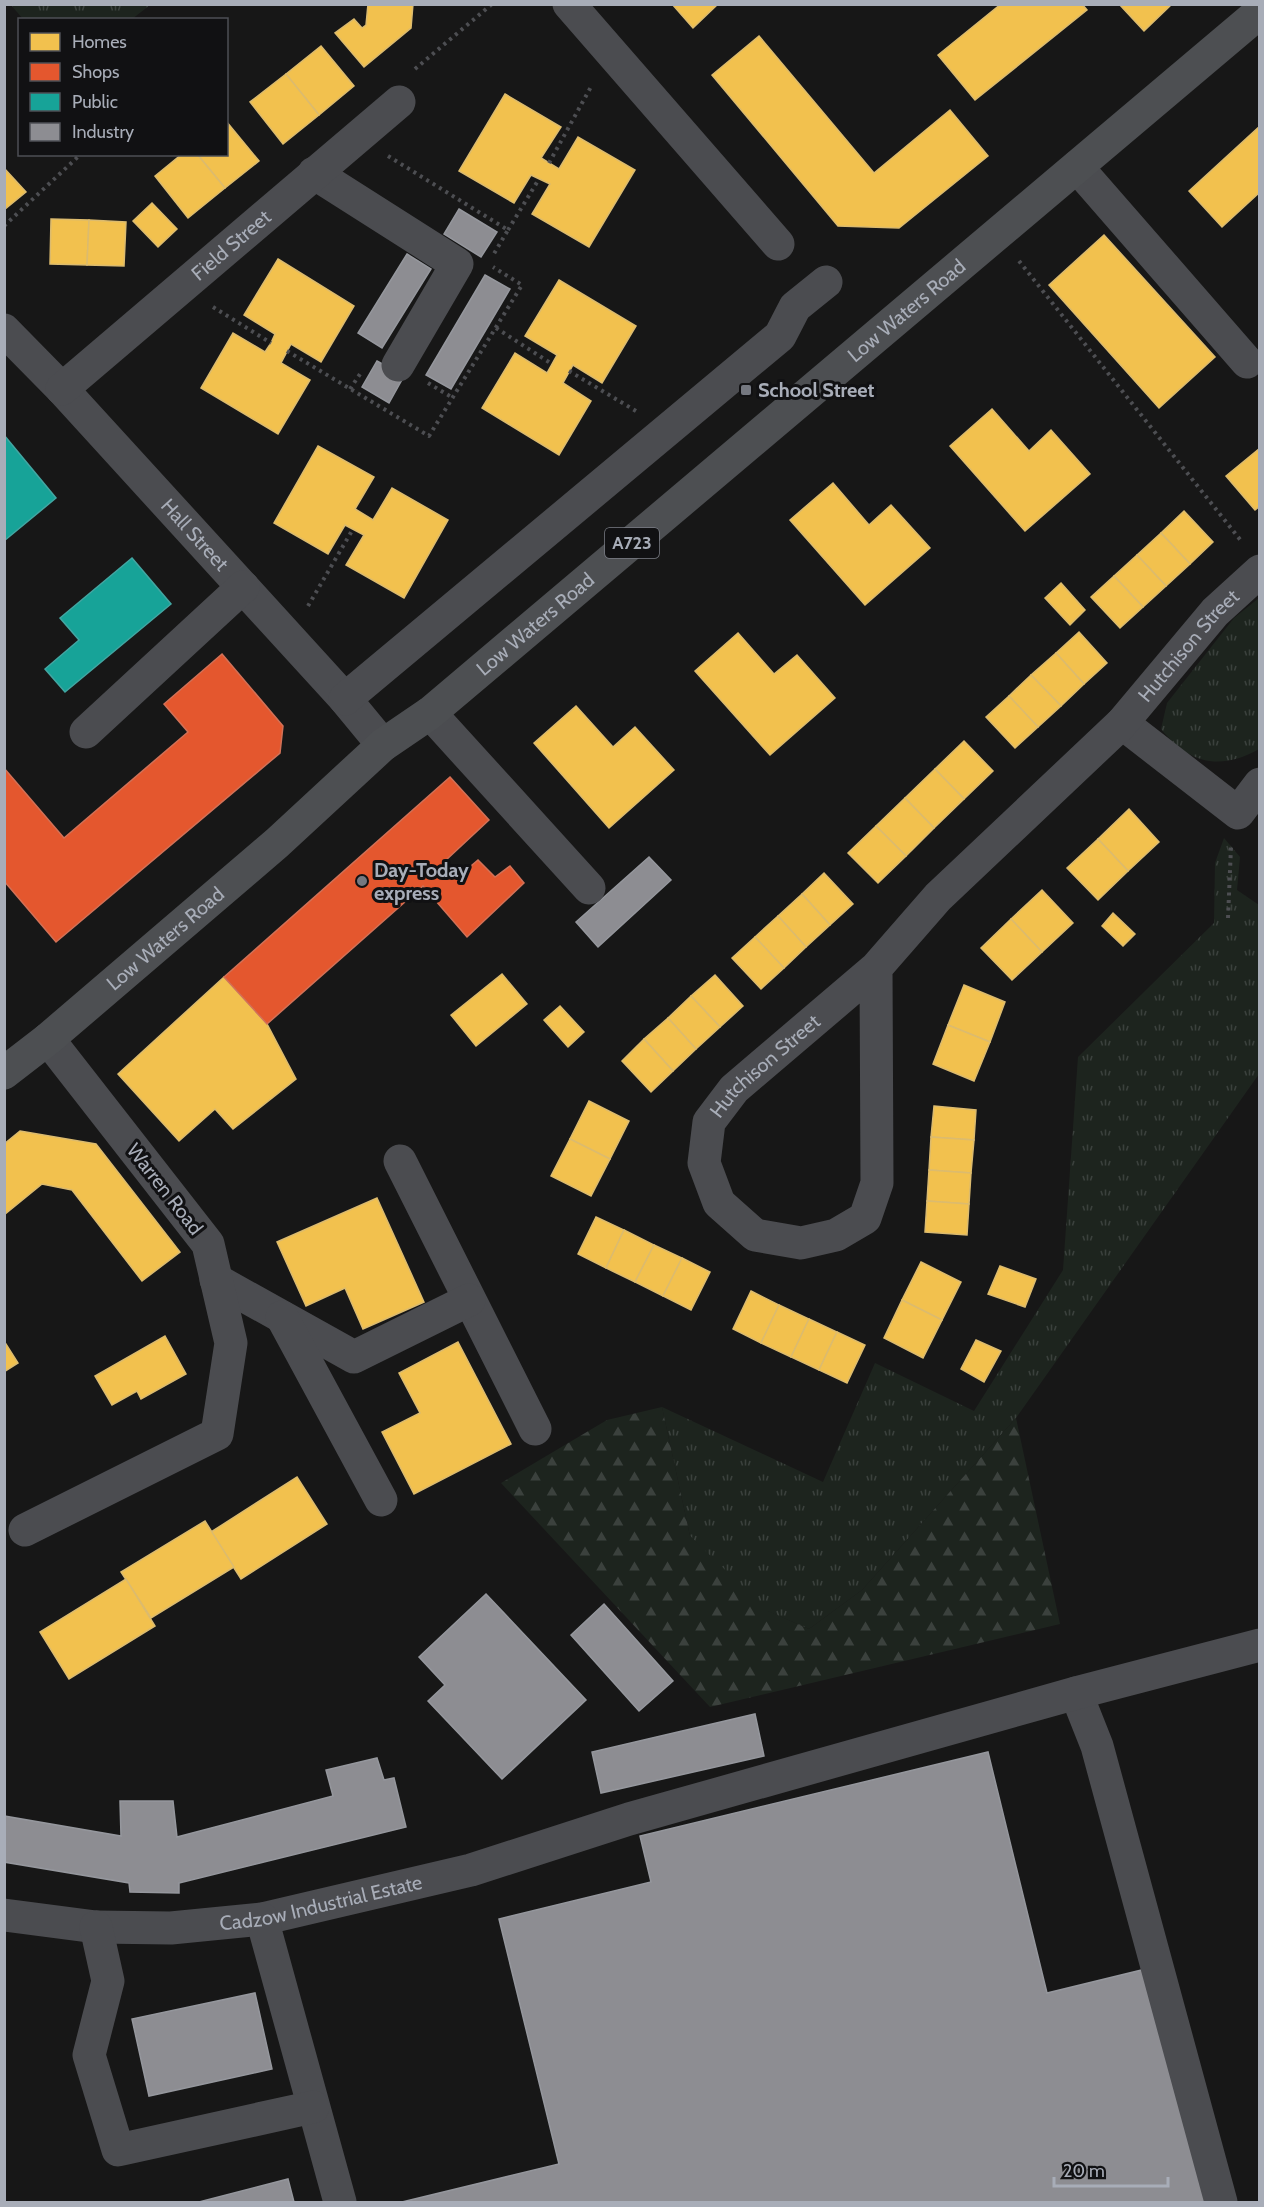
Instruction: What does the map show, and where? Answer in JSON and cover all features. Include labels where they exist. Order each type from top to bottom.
[{"type":"main road","name":"Low Waters Road","points":[[4,1073],[48,1039],[268,850],[383,745],[430,713],[1260,12]]},
{"type":"street","points":[[569,4],[778,244]]},
{"type":"street","name":"Field Street","points":[[62,389],[399,102]]},
{"type":"street","points":[[1077,167],[1247,362]]},
{"type":"street","points":[[314,173],[457,264],[398,365]]},
{"type":"street","points":[[345,699],[780,336],[795,307],[826,282]]},
{"type":"street","name":"Hall Street","points":[[4,330],[62,389],[243,587],[345,699],[383,745]]},
{"type":"street","name":"Hutchison Street","points":[[876,968],[877,1183],[865,1218],[836,1236],[801,1243],[755,1234],[719,1203],[704,1163],[709,1122],[734,1089],[876,968],[938,897],[1122,723],[1215,612],[1252,558]]},
{"type":"street","points":[[86,732],[243,587]]},
{"type":"street","points":[[430,713],[590,888]]},
{"type":"street","points":[[1122,723],[1238,813],[1260,784]]},
{"type":"street","name":"Warren Road","points":[[25,1530],[217,1434],[231,1343],[208,1244],[48,1039]]},
{"type":"street","points":[[400,1161],[535,1429]]},
{"type":"street","points":[[216,1280],[354,1357],[469,1300]]},
{"type":"street","points":[[282,1317],[381,1500]]},
{"type":"street","name":"Cadzow Industrial Estate","points":[[4,1915],[96,1927],[171,1928],[262,1919],[471,1870],[629,1819],[1076,1693],[1260,1645]]},
{"type":"street","points":[[1076,1693],[1097,1746],[1221,2202]]},
{"type":"street","points":[[262,1919],[340,2202]]},
{"type":"street","points":[[96,1927],[108,1981],[89,2055],[118,2150],[313,2106]]},
{"type":"path","points":[[399,102],[414,70],[492,4]]},
{"type":"path","points":[[549,163],[610,51]]},
{"type":"path","points":[[4,226],[79,156]]},
{"type":"path","points":[[508,230],[539,179]]},
{"type":"path","points":[[998,234],[1252,558]]},
{"type":"path","points":[[181,287],[271,343]]},
{"type":"path","points":[[496,328],[552,364]]},
{"type":"path","points":[[569,371],[668,429]]},
{"type":"path","points":[[289,638],[353,529]]},
{"type":"path","points":[[1228,918],[1231,831],[1238,813]]},
{"type":"green space","points":[[11,5],[150,5],[133,18],[22,18]]},
{"type":"green space","points":[[1259,598],[1259,749],[1245,756],[1218,762],[1194,757],[1172,741],[1161,729],[1167,703],[1234,618]]},
{"type":"green space","points":[[1224,838],[1240,857],[1237,890],[1259,905],[1259,1074],[1016,1418],[862,1590],[809,1629],[760,1608],[690,1536],[662,1407],[823,1482],[875,1363],[974,1411],[1063,1270],[1078,1057],[1214,923],[1215,863]]},
{"type":"green space","points":[[662,1407],[690,1536],[768,1611],[809,1629],[862,1590],[1016,1418],[1060,1624],[710,1707],[501,1483],[607,1420]]},
{"type":"building: Homes","points":[[368,4],[413,4],[411,28],[364,67],[335,33],[354,19],[362,28],[366,25]]},
{"type":"building: Homes","points":[[672,4],[718,4],[693,28]]},
{"type":"building: Homes","points":[[1001,4],[1082,4],[1087,10],[975,100],[938,55]]},
{"type":"building: Homes","points":[[1119,4],[1172,4],[1144,31]]},
{"type":"building: Homes","points":[[759,36],[874,173],[950,110],[988,156],[899,228],[838,226],[712,75]]},
{"type":"building: Homes","points":[[321,46],[354,86],[319,115],[286,74]]},
{"type":"building: Homes","points":[[286,74],[319,115],[283,144],[250,102]]},
{"type":"building: Homes","points":[[505,94],[561,127],[541,158],[559,169],[578,137],[635,170],[589,247],[532,214],[550,184],[531,175],[514,203],[459,171]]},
{"type":"building: Homes","points":[[228,123],[259,161],[225,188],[199,156],[228,156]]},
{"type":"building: Homes","points":[[1260,126],[1260,192],[1222,227],[1189,191]]},
{"type":"building: Homes","points":[[180,156],[199,156],[225,188],[188,218],[155,176]]},
{"type":"building: Homes","points":[[4,168],[26,192],[4,210]]},
{"type":"building: Homes","points":[[152,203],[177,229],[158,247],[133,221]]},
{"type":"building: Homes","points":[[51,219],[89,220],[87,265],[50,264]]},
{"type":"building: Homes","points":[[89,220],[126,222],[124,266],[87,265]]},
{"type":"building: Homes","points":[[1104,235],[1215,357],[1159,408],[1049,285]]},
{"type":"building: Homes","points":[[278,259],[354,306],[321,362],[291,344],[281,363],[310,380],[278,434],[201,388],[233,333],[265,352],[271,343],[275,334],[244,315]]},
{"type":"building: Homes","points":[[559,280],[636,326],[602,383],[573,365],[563,383],[591,401],[559,455],[482,408],[515,353],[547,373],[557,355],[525,336]]},
{"type":"building: Homes","points":[[992,409],[1029,451],[1051,430],[1090,474],[1025,531],[950,446]]},
{"type":"building: Homes","points":[[318,446],[374,477],[355,509],[373,520],[392,488],[448,520],[404,598],[346,565],[364,535],[345,525],[328,554],[274,523]]},
{"type":"building: Homes","points":[[1260,448],[1260,506],[1255,510],[1226,476]]},
{"type":"building: Homes","points":[[833,483],[869,525],[891,505],[930,548],[865,605],[790,520]]},
{"type":"building: Homes","points":[[1184,511],[1213,542],[1190,564],[1161,533]]},
{"type":"building: Homes","points":[[1161,533],[1190,564],[1166,586],[1137,555]]},
{"type":"building: Homes","points":[[1137,555],[1166,586],[1143,607],[1114,576]]},
{"type":"building: Homes","points":[[1114,576],[1143,607],[1120,628],[1091,597]]},
{"type":"building: Homes","points":[[1061,583],[1085,610],[1070,625],[1045,598]]},
{"type":"building: Homes","points":[[1079,632],[1107,663],[1084,684],[1056,653]]},
{"type":"building: Homes","points":[[738,633],[774,674],[797,655],[835,698],[770,755],[695,671]]},
{"type":"building: Homes","points":[[1056,653],[1084,684],[1061,706],[1031,675]]},
{"type":"building: Homes","points":[[1031,675],[1061,706],[1038,727],[1009,696]]},
{"type":"building: Homes","points":[[1009,696],[1038,727],[1015,748],[986,717]]},
{"type":"building: Homes","points":[[576,706],[613,747],[635,727],[674,770],[609,828],[534,743]]},
{"type":"building: Homes","points":[[964,741],[993,771],[964,799],[935,769]]},
{"type":"building: Homes","points":[[935,769],[964,799],[934,828],[905,798]]},
{"type":"building: Homes","points":[[905,798],[934,828],[906,856],[876,826]]},
{"type":"building: Homes","points":[[1129,809],[1159,842],[1128,871],[1098,839]]},
{"type":"building: Homes","points":[[876,826],[906,856],[878,883],[848,853]]},
{"type":"building: Homes","points":[[1098,839],[1128,871],[1098,900],[1067,868]]},
{"type":"building: Homes","points":[[824,873],[853,904],[830,925],[802,894]]},
{"type":"building: Homes","points":[[1042,890],[1073,923],[1042,952],[1011,919]]},
{"type":"building: Homes","points":[[802,894],[830,925],[806,947],[778,916]]},
{"type":"building: Homes","points":[[1113,913],[1135,934],[1123,946],[1102,926]]},
{"type":"building: Homes","points":[[778,916],[806,947],[784,968],[755,937]]},
{"type":"building: Homes","points":[[1011,919],[1042,952],[1012,980],[981,948]]},
{"type":"building: Homes","points":[[755,937],[784,968],[761,989],[732,958]]},
{"type":"building: Homes","points":[[502,974],[527,1004],[476,1046],[451,1015]]},
{"type":"building: Homes","points":[[715,975],[743,1006],[720,1027],[691,996]]},
{"type":"building: Homes","points":[[224,977],[267,1024],[296,1079],[233,1129],[215,1109],[179,1141],[118,1074]]},
{"type":"building: Homes","points":[[964,985],[1005,1002],[990,1042],[948,1025]]},
{"type":"building: Homes","points":[[691,996],[720,1027],[696,1049],[668,1018]]},
{"type":"building: Homes","points":[[560,1006],[584,1032],[568,1047],[544,1020]]},
{"type":"building: Homes","points":[[668,1018],[696,1049],[673,1071],[644,1039]]},
{"type":"building: Homes","points":[[948,1025],[990,1042],[974,1081],[933,1064]]},
{"type":"building: Homes","points":[[644,1039],[673,1071],[651,1092],[622,1061]]},
{"type":"building: Homes","points":[[589,1101],[629,1121],[610,1159],[570,1139]]},
{"type":"building: Homes","points":[[934,1106],[976,1110],[974,1140],[931,1137]]},
{"type":"building: Homes","points":[[20,1131],[96,1144],[180,1252],[142,1281],[72,1190],[42,1184],[4,1215],[4,1144]]},
{"type":"building: Homes","points":[[931,1137],[974,1140],[971,1173],[929,1170]]},
{"type":"building: Homes","points":[[570,1139],[610,1159],[591,1196],[551,1176]]},
{"type":"building: Homes","points":[[929,1170],[971,1173],[969,1204],[927,1201]]},
{"type":"building: Homes","points":[[377,1198],[424,1302],[363,1329],[345,1288],[306,1306],[277,1242]]},
{"type":"building: Homes","points":[[927,1201],[969,1204],[967,1235],[925,1232]]},
{"type":"building: Homes","points":[[596,1217],[624,1230],[606,1268],[578,1254]]},
{"type":"building: Homes","points":[[624,1230],[654,1245],[635,1282],[606,1268]]},
{"type":"building: Homes","points":[[654,1245],[682,1258],[663,1296],[635,1282]]},
{"type":"building: Homes","points":[[682,1258],[710,1272],[691,1310],[663,1296]]},
{"type":"building: Homes","points":[[921,1262],[961,1282],[942,1320],[902,1300]]},
{"type":"building: Homes","points":[[1000,1266],[1036,1279],[1025,1307],[988,1294]]},
{"type":"building: Homes","points":[[751,1291],[779,1305],[761,1343],[733,1329]]},
{"type":"building: Homes","points":[[902,1300],[942,1320],[923,1358],[884,1338]]},
{"type":"building: Homes","points":[[779,1305],[809,1319],[791,1357],[761,1343]]},
{"type":"building: Homes","points":[[809,1319],[837,1332],[819,1370],[791,1357]]},
{"type":"building: Homes","points":[[837,1332],[865,1345],[847,1383],[819,1370]]},
{"type":"building: Homes","points":[[165,1336],[186,1374],[141,1399],[137,1391],[112,1405],[95,1376]]},
{"type":"building: Homes","points":[[976,1340],[1001,1351],[984,1382],[961,1369]]},
{"type":"building: Homes","points":[[4,1341],[18,1363],[4,1372]]},
{"type":"building: Homes","points":[[458,1342],[511,1444],[414,1494],[382,1432],[420,1413],[399,1373]]},
{"type":"building: Homes","points":[[297,1477],[327,1524],[241,1579],[211,1532]]},
{"type":"building: Homes","points":[[205,1521],[234,1567],[151,1618],[121,1572]]},
{"type":"building: Homes","points":[[126,1579],[155,1626],[69,1679],[40,1632]]},
{"type":"building: Shops","points":[[222,654],[283,726],[280,753],[56,942],[4,881],[4,768],[64,838],[188,732],[164,704]]},
{"type":"building: Shops","points":[[450,777],[489,820],[445,861],[458,877],[478,860],[495,877],[510,866],[524,883],[467,937],[423,886],[267,1024],[224,977]]},
{"type":"building: Public","points":[[4,435],[56,498],[4,541]]},
{"type":"building: Public","points":[[132,558],[171,604],[65,692],[45,669],[79,640],[60,618]]},
{"type":"building: Industry","points":[[459,209],[497,232],[481,257],[444,234]]},
{"type":"building: Industry","points":[[407,254],[431,269],[382,348],[358,333]]},
{"type":"building: Industry","points":[[485,275],[510,289],[451,389],[426,375]]},
{"type":"building: Industry","points":[[377,361],[404,376],[389,403],[362,387]]},
{"type":"building: Industry","points":[[649,857],[671,880],[598,947],[576,922]]},
{"type":"building: Industry","points":[[486,1594],[586,1700],[502,1779],[428,1701],[445,1685],[419,1657]]},
{"type":"building: Industry","points":[[604,1604],[673,1681],[639,1711],[571,1635]]},
{"type":"building: Industry","points":[[755,1714],[764,1756],[601,1793],[592,1752]]},
{"type":"building: Industry","points":[[988,1752],[1047,1993],[1154,1967],[1212,2202],[402,2202],[559,2164],[499,1919],[651,1882],[640,1836]]},
{"type":"building: Industry","points":[[377,1758],[384,1780],[394,1778],[406,1827],[179,1883],[179,1893],[130,1892],[129,1883],[4,1862],[4,1816],[121,1836],[120,1801],[173,1801],[177,1837],[333,1796],[326,1770]]},
{"type":"building: Industry","points":[[255,1993],[272,2069],[149,2096],[132,2019]]},
{"type":"building: Industry","points":[[288,2179],[294,2202],[199,2202]]},
{"type":"place","name":"School Street","points":[[746,390]]},
{"type":"place","name":"Day-Today express","points":[[362,881]]}]
